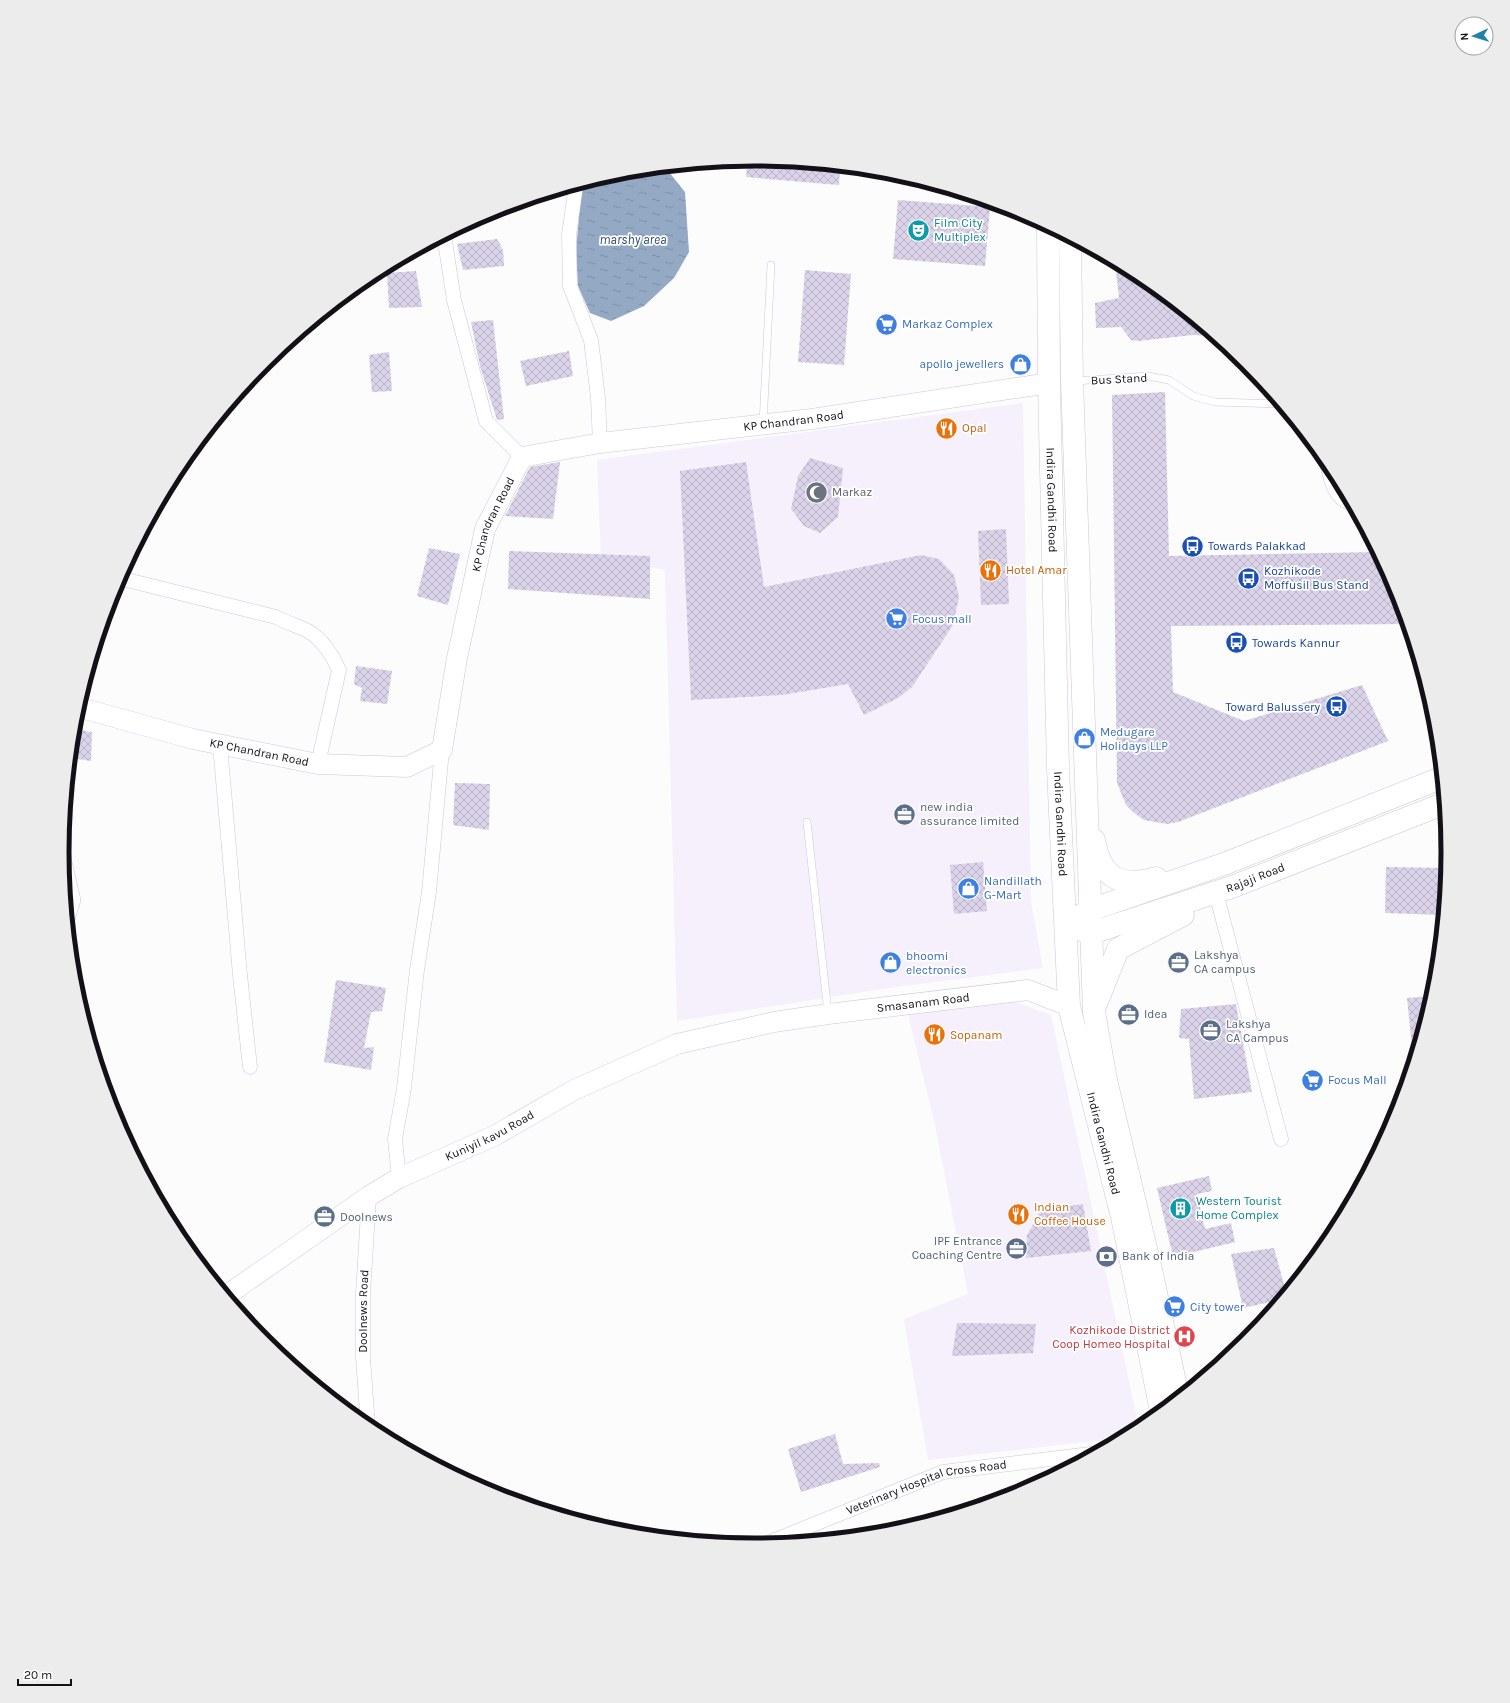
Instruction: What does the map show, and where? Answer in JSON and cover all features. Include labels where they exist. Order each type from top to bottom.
[{"type":"main road","name":"Indira Gandhi Road","points":[[1048,232],[1049,383],[1058,769],[1069,1006],[1122,1217],[1160,1405]]},
{"type":"main road","name":"Indira Gandhi Road","points":[[1070,242],[1072,381],[1094,1012],[1106,1080],[1152,1274],[1177,1392]]},
{"type":"main road","points":[[1065,924],[1090,910],[1224,864],[1437,780]]},
{"type":"main road","name":"Rajaji Road","points":[[1091,933],[1224,892],[1440,805]]},
{"type":"main road","points":[[1088,809],[1098,858],[1106,870],[1119,881],[1140,882],[1174,872],[1224,864]]},
{"type":"main road","points":[[1094,1012],[1106,977],[1118,949],[1224,892]]},
{"type":"main road","points":[[1065,924],[1091,933]]},
{"type":"street","points":[[575,189],[569,235],[570,286],[590,340],[598,398],[600,442]]},
{"type":"street","points":[[445,240],[454,300],[486,421],[522,457]]},
{"type":"street","name":"KP Chandran Road","points":[[84,709],[193,739],[318,764],[407,767],[442,750],[457,658],[485,529],[522,457],[600,442],[763,424],[933,402],[1049,383]]},
{"type":"street","points":[[125,580],[276,617],[290,625],[308,632],[322,644],[334,658],[339,670],[318,764]]},
{"type":"street","points":[[220,744],[240,975],[250,1067]]},
{"type":"street","points":[[399,1178],[395,1139],[404,1088],[417,970],[429,892],[442,750]]},
{"type":"street","points":[[1224,892],[1281,1139]]},
{"type":"street","name":"Smasanam Road","points":[[774,1022],[1028,990],[1069,1006]]},
{"type":"street","name":"Kuniyil kavu Road","points":[[230,1293],[369,1196],[399,1178],[494,1136],[574,1090],[678,1044],[774,1022]]},
{"type":"street","name":"Doolnews Road","points":[[367,1417],[363,1358],[363,1294],[369,1196]]},
{"type":"street","name":"Veterinary Hospital Cross Road","points":[[783,1537],[943,1472],[1080,1455]]},
{"type":"lane","points":[[763,424],[772,265]]},
{"type":"lane","name":"Bus Stand","points":[[1072,381],[1148,376],[1169,380],[1193,396],[1215,402],[1275,404]]},
{"type":"lane","points":[[1325,470],[1332,494],[1344,506],[1348,507]]},
{"type":"lane","points":[[807,822],[828,1014]]},
{"type":"lane","points":[[69,867],[77,900],[72,918]]},
{"type":"shaded area","points":[[1023,403],[1031,902],[1043,968],[889,988],[677,1021],[665,570],[601,558],[597,460]]},
{"type":"shaded area","points":[[1010,1000],[1051,1015],[1137,1421],[1109,1439],[928,1460],[904,1319],[968,1294],[935,1125],[908,1014]]},
{"type":"water","name":"marshy area","points":[[668,171],[685,192],[689,252],[674,278],[644,306],[611,321],[590,313],[578,286],[576,251],[582,188]]},
{"type":"building","points":[[747,166],[800,167],[840,171],[839,185],[746,177]]},
{"type":"building","points":[[898,200],[990,207],[985,266],[893,259]]},
{"type":"building","points":[[497,239],[503,250],[504,266],[463,270],[457,244]]},
{"type":"building","points":[[1116,268],[1173,307],[1207,336],[1193,335],[1138,341],[1131,340],[1121,327],[1096,328],[1095,303],[1119,298]]},
{"type":"building","points":[[805,270],[851,274],[844,365],[798,362]]},
{"type":"building","points":[[416,271],[422,307],[389,308],[387,273]]},
{"type":"building","points":[[493,320],[504,419],[497,420],[480,366],[471,322]]},
{"type":"building","points":[[569,351],[573,376],[526,386],[520,361]]},
{"type":"building","points":[[389,352],[392,391],[372,392],[369,355]]},
{"type":"building","points":[[1165,392],[1169,556],[1372,552],[1389,589],[1402,624],[1171,626],[1173,692],[1244,721],[1362,685],[1388,741],[1178,822],[1167,824],[1144,820],[1126,805],[1117,783],[1112,395]]},
{"type":"building","name":"Markaz","points":[[810,458],[843,468],[838,517],[820,533],[804,526],[791,509],[798,476]]},
{"type":"building","points":[[560,462],[553,519],[505,516],[530,467]]},
{"type":"building","points":[[746,462],[764,587],[921,555],[939,559],[954,575],[959,597],[953,625],[912,687],[898,698],[864,715],[848,684],[782,695],[691,700],[680,471]]},
{"type":"building","points":[[1006,529],[1009,604],[981,605],[978,531]]},
{"type":"building","points":[[429,548],[460,554],[448,605],[417,596]]},
{"type":"building","points":[[509,551],[650,556],[650,599],[508,589]]},
{"type":"building","points":[[356,666],[392,671],[387,704],[360,701],[362,688],[354,684]]},
{"type":"building","points":[[80,730],[92,732],[91,761],[76,759]]},
{"type":"building","points":[[455,783],[490,784],[489,830],[453,825]]},
{"type":"building","name":"Nandillath G-Mart","points":[[983,862],[987,911],[954,914],[950,865]]},
{"type":"building","points":[[1386,867],[1441,868],[1438,915],[1385,913]]},
{"type":"building","points":[[336,980],[386,988],[382,1011],[371,1012],[364,1048],[374,1047],[371,1070],[324,1062]]},
{"type":"building","points":[[1425,997],[1412,1048],[1407,998]]},
{"type":"building","points":[[1236,1004],[1252,1092],[1194,1099],[1189,1039],[1179,1038],[1181,1009]]},
{"type":"building","name":"Western Tourist Home Complex","points":[[1209,1176],[1212,1191],[1197,1194],[1205,1229],[1231,1223],[1235,1242],[1173,1257],[1157,1188]]},
{"type":"building","points":[[1083,1204],[1091,1251],[1026,1258],[1027,1235],[1041,1210]]},
{"type":"building","points":[[1274,1248],[1285,1287],[1273,1301],[1243,1308],[1231,1254]]},
{"type":"building","points":[[957,1323],[1036,1324],[1033,1353],[952,1356]]},
{"type":"building","points":[[835,1434],[843,1464],[879,1463],[880,1467],[801,1492],[788,1449]]},
{"type":"place","name":"Film City Multiplex","points":[[918,230]]},
{"type":"place","name":"Markaz Complex","points":[[886,324]]},
{"type":"place","name":"apollo jewellers","points":[[1020,364]]},
{"type":"place","name":"Opal","points":[[946,428]]},
{"type":"place","name":"Markaz","points":[[817,492]]},
{"type":"place","name":"Towards Palakkad","points":[[1192,546]]},
{"type":"place","name":"Hotel Amar","points":[[991,570]]},
{"type":"place","name":"Kozhikode Moffusil Bus Stand","points":[[1249,578]]},
{"type":"place","name":"Focus mall","points":[[897,619]]},
{"type":"place","name":"Towards Kannur","points":[[1237,643]]},
{"type":"place","name":"Toward Balussery","points":[[1336,707]]},
{"type":"place","name":"Medugare Holidays LLP","points":[[1085,739]]},
{"type":"place","name":"new india assurance limited","points":[[904,814]]},
{"type":"place","name":"Nandillath G-Mart","points":[[968,888]]},
{"type":"place","name":"Lakshya CA campus","points":[[1178,962]]},
{"type":"place","name":"bhoomi electronics","points":[[890,963]]},
{"type":"place","name":"Idea","points":[[1128,1014]]},
{"type":"place","name":"Lakshya CA Campus","points":[[1210,1031]]},
{"type":"place","name":"Sopanam","points":[[934,1035]]},
{"type":"place","name":"Focus Mall","points":[[1313,1080]]},
{"type":"place","name":"Western Tourist Home Complex","points":[[1181,1208]]},
{"type":"place","name":"Indian Coffee House","points":[[1019,1214]]},
{"type":"place","name":"Doolnews","points":[[325,1217]]},
{"type":"place","name":"IPF Entrance Coaching Centre","points":[[1017,1248]]},
{"type":"place","name":"Bank of India","points":[[1107,1256]]},
{"type":"place","name":"City tower","points":[[1175,1307]]},
{"type":"place","name":"Kozhikode District Coop Homeo Hospital","points":[[1185,1337]]}]
